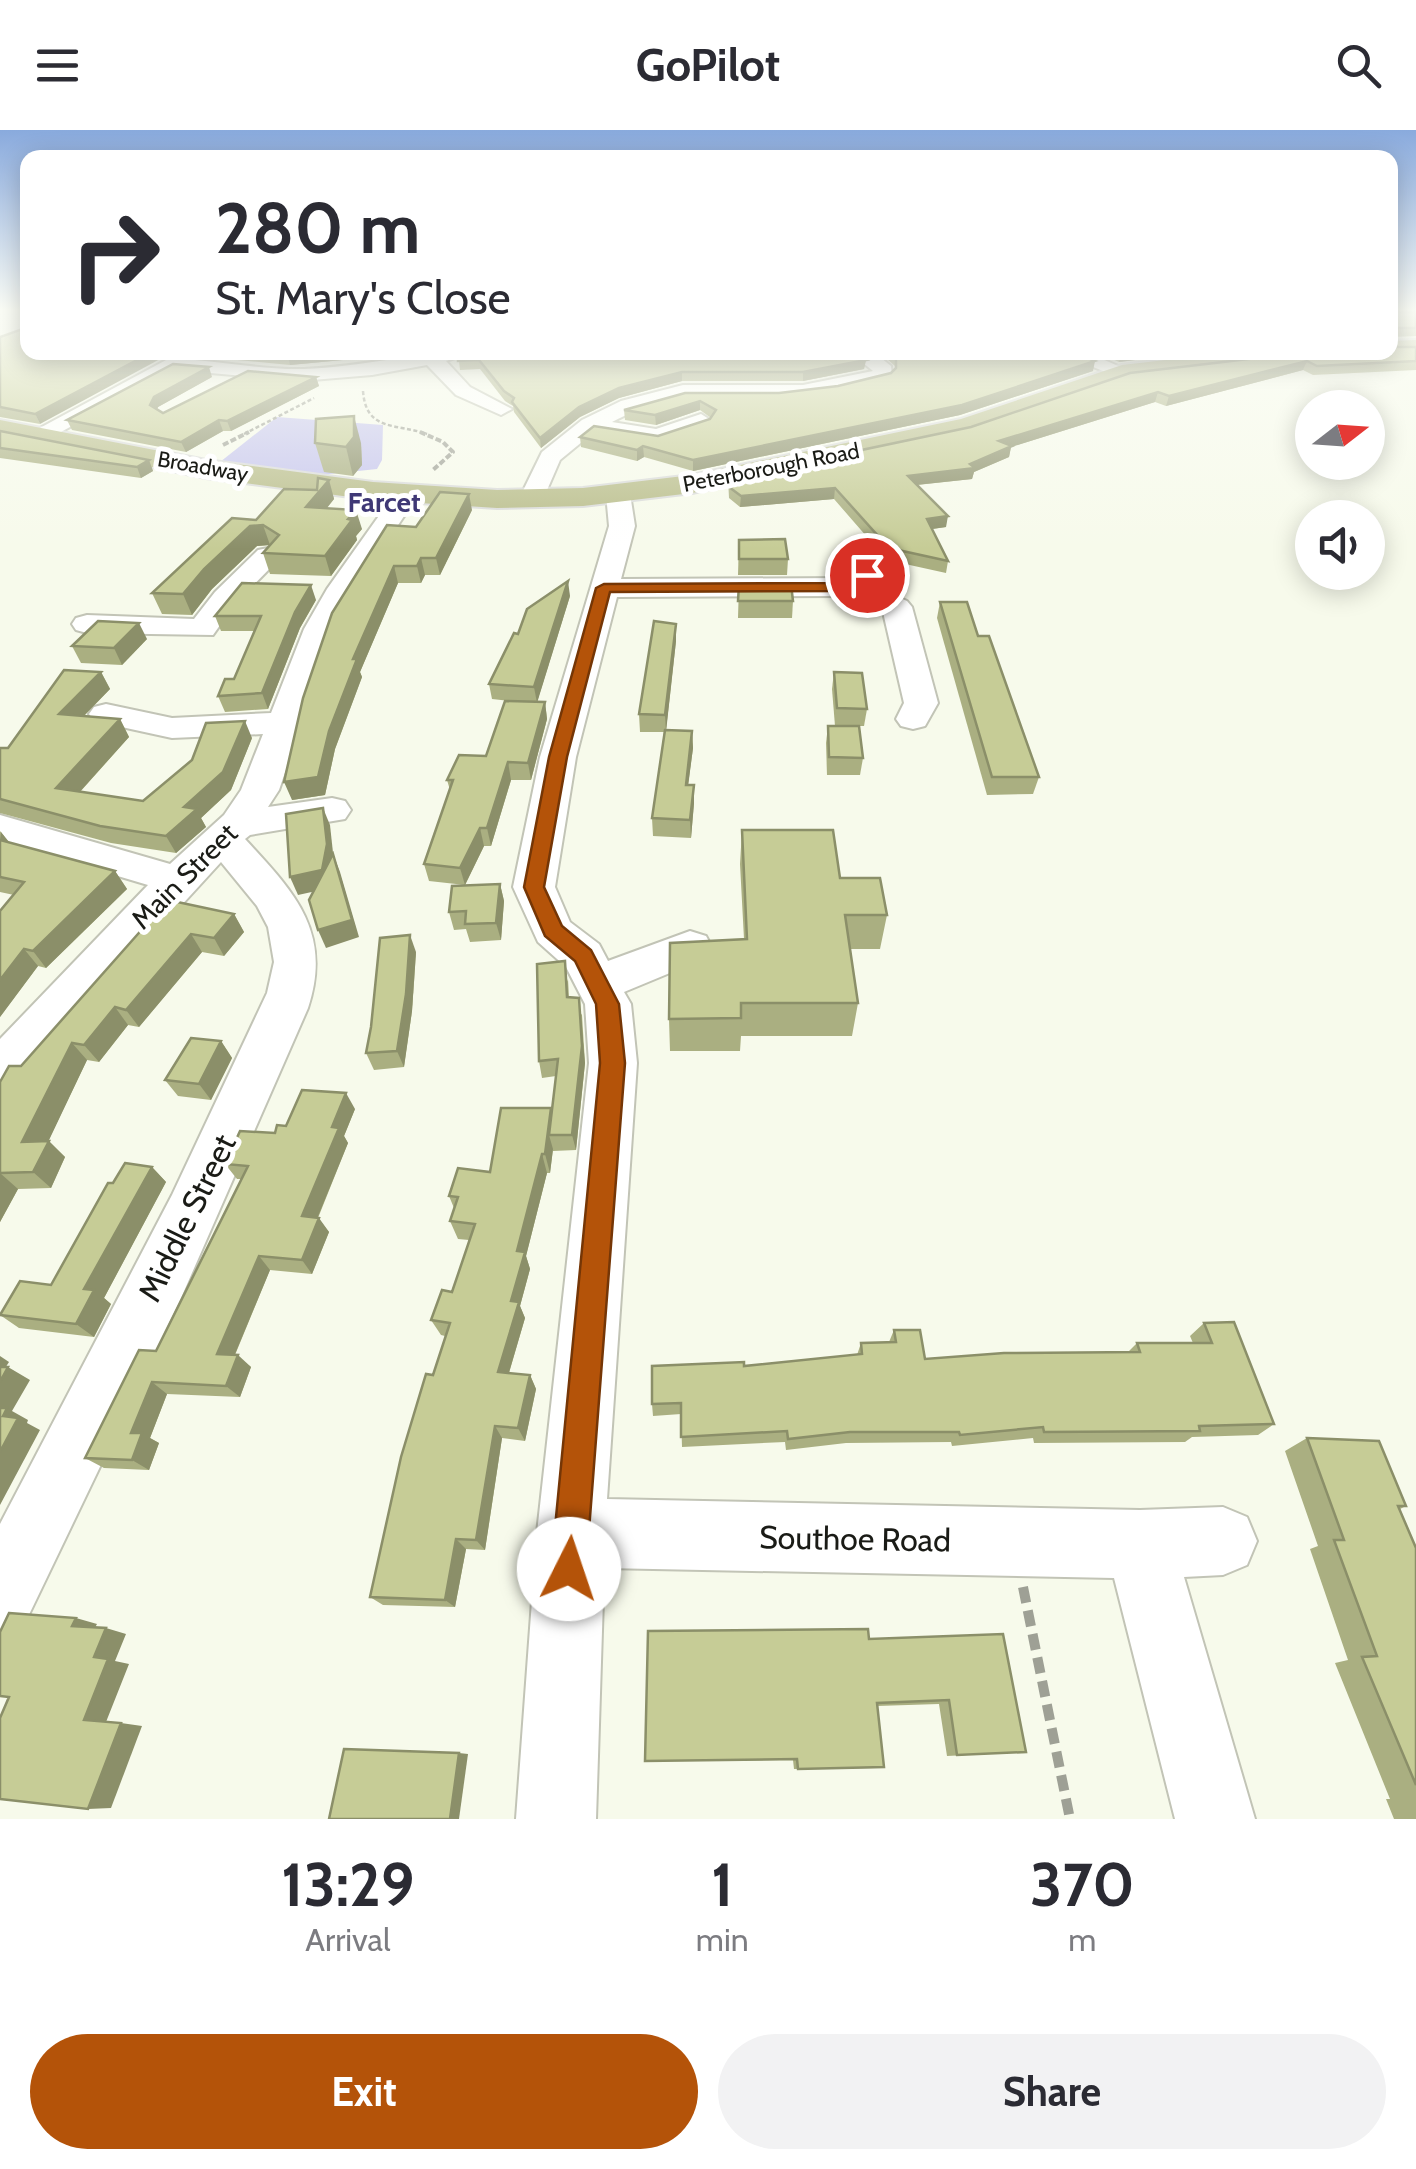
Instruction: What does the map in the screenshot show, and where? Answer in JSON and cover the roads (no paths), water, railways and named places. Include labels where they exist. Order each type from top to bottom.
[{"type":"main road","name":"Peterborough Road","points":[[416,486],[532,499],[618,494],[692,484],[968,426],[1068,391]]},
{"type":"main road","name":"Broadway","points":[[0,428],[206,469],[416,486]]},
{"type":"street","points":[[36,436],[121,391]]},
{"type":"street","points":[[463,391],[501,408]]},
{"type":"street","points":[[532,499],[550,457],[590,425],[653,394],[677,391]]},
{"type":"street","points":[[590,425],[657,436],[702,421]]},
{"type":"street","name":"Main Street","points":[[0,1072],[178,880],[231,832],[260,790],[320,629],[324,588],[416,486]]},
{"type":"street","points":[[556,1819],[571,1533],[613,1063],[608,1004],[583,956],[553,931],[534,887],[558,757],[602,567],[622,526],[618,494]]},
{"type":"street","points":[[87,624],[202,629],[225,598],[268,556]]},
{"type":"street","points":[[602,567],[863,592],[897,607],[921,703],[913,719]]},
{"type":"street","points":[[240,586],[274,586]]},
{"type":"street","points":[[106,714],[172,728],[284,723]]},
{"type":"street","points":[[231,832],[332,810]]},
{"type":"street","points":[[0,828],[178,880]]},
{"type":"street","name":"Middle Street","points":[[0,1598],[228,1137],[288,993],[296,962],[289,930],[274,898],[231,832]]},
{"type":"street","points":[[598,984],[690,948]]},
{"type":"street","name":"Southoe Road","points":[[571,1533],[1140,1544],[1222,1541]]},
{"type":"street","points":[[1140,1544],[1215,1819]]},
{"type":"district","name":"Farcet","points":[[384,502]]}]
